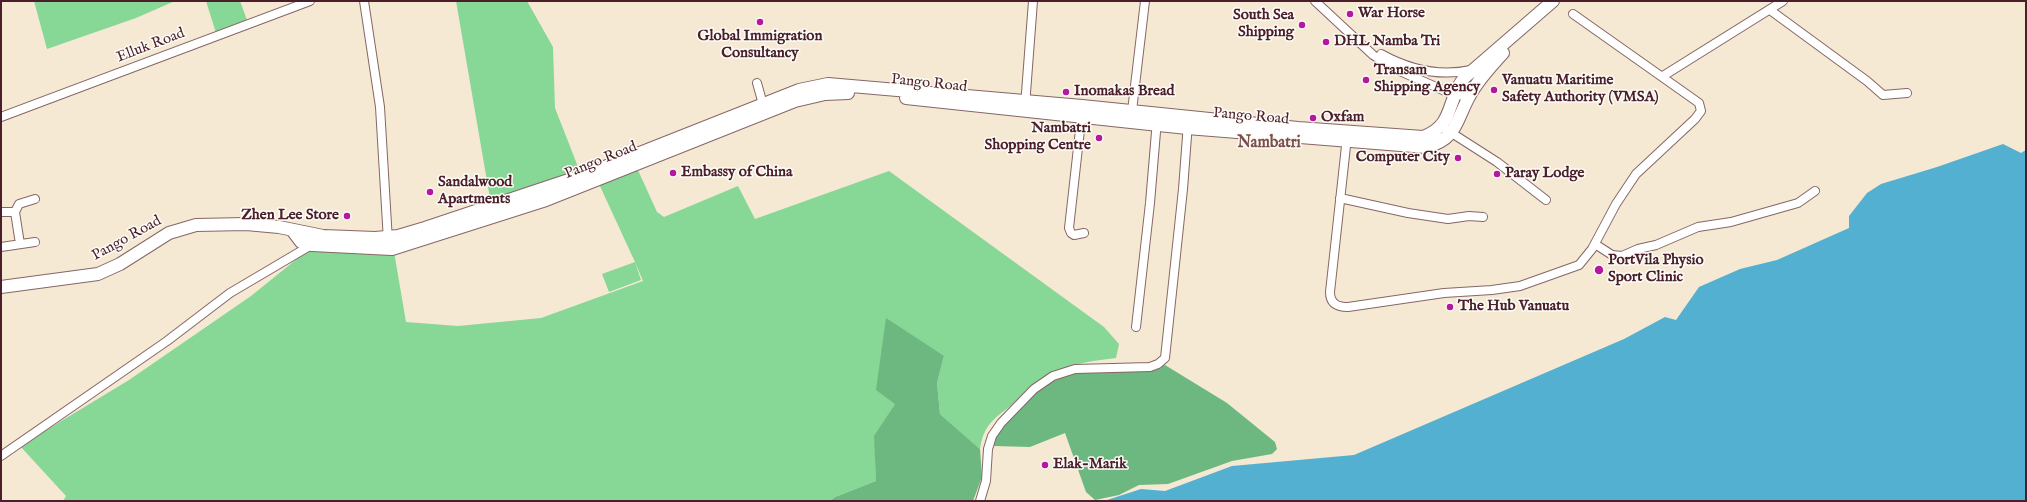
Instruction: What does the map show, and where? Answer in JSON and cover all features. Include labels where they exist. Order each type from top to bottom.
[{"type":"street","name":"Elluk Road","points":[[1,117],[310,1]]},
{"type":"street","points":[[364,1],[380,107],[389,243]]},
{"type":"street","points":[[1025,105],[1033,1]]},
{"type":"street","points":[[1132,111],[1145,1]]},
{"type":"street","points":[[1315,1],[1361,44],[1373,55],[1393,68],[1454,95],[1471,94],[1460,76],[1433,73],[1393,61],[1361,44]]},
{"type":"street","name":"Pango Road","points":[[1446,129],[1460,76],[1474,69],[1524,25],[1532,21],[1553,1]]},
{"type":"street","points":[[1663,76],[1783,1]]},
{"type":"street","points":[[1770,10],[1868,81],[1883,95],[1907,93]]},
{"type":"street","points":[[1347,136],[1330,297],[1335,304],[1341,307],[1444,293],[1492,290],[1520,286],[1579,265],[1595,244],[1616,204],[1636,174],[1695,119],[1701,111],[1700,103],[1574,14]]},
{"type":"street","name":"Pango Road","points":[[292,230],[301,242],[312,245],[389,243],[425,228],[540,191],[764,108],[799,90],[828,84],[1188,122],[1298,128],[1347,136],[1423,137],[1446,129],[1460,119],[1471,94],[1496,61],[1528,29],[1532,21]]},
{"type":"street","points":[[757,83],[764,108]]},
{"type":"street","points":[[1082,111],[1069,228],[1074,235],[1084,233]]},
{"type":"street","name":"Pango Road","points":[[1082,111],[1132,111],[1157,119]]},
{"type":"street","points":[[1136,327],[1150,203],[1157,119]]},
{"type":"street","points":[[980,501],[986,481],[988,449],[992,436],[1001,423],[1034,389],[1053,376],[1075,369],[1150,367],[1158,364],[1165,358],[1183,189],[1188,122]]},
{"type":"street","points":[[1446,129],[1497,162],[1546,200]]},
{"type":"street","points":[[1595,244],[1612,255],[1622,256],[1638,249],[1656,245],[1698,226],[1731,222],[1798,203],[1815,191]]},
{"type":"street","points":[[1340,198],[1448,220],[1469,216],[1483,217]]},
{"type":"street","points":[[20,244],[15,212],[19,204],[35,199]]},
{"type":"street","points":[[1,212],[15,212]]},
{"type":"street","name":"Pango Road","points":[[1,287],[98,274],[120,264],[169,233],[196,225],[246,224],[279,227],[323,236],[389,243]]},
{"type":"street","points":[[1,456],[167,341],[230,293],[312,245],[323,236]]},
{"type":"street","points":[[1,247],[35,242]]},
{"type":"green space","points":[[34,1],[175,1],[136,18],[47,49]]},
{"type":"green space","points":[[206,1],[240,1],[247,20],[216,33]]},
{"type":"green space","points":[[456,1],[527,1],[553,47],[555,108],[582,177],[492,210]]},
{"type":"green space","points":[[637,168],[657,212],[664,217],[738,186],[755,219],[889,171],[1104,327],[1119,344],[1116,358],[1083,363],[1063,369],[1043,378],[1033,385],[1016,402],[991,423],[984,434],[980,449],[940,414],[937,383],[944,356],[895,404],[875,436],[876,481],[835,497],[830,501],[63,501],[66,496],[20,446],[129,380],[251,296],[324,237],[392,240],[406,322],[458,326],[541,318],[643,281],[599,184]]},
{"type":"green space","points":[[635,262],[641,280],[609,292],[602,274]]},
{"type":"green space","points":[[886,318],[944,356],[937,383],[940,414],[980,449],[982,477],[973,501],[830,501],[835,497],[876,481],[874,436],[895,404],[876,390]]},
{"type":"green space","points":[[1165,365],[1227,403],[1275,442],[1277,449],[1272,454],[1232,461],[1168,484],[1139,485],[1119,495],[1095,500],[1086,492],[1065,433],[1030,447],[994,446],[992,438],[1019,408],[1039,391],[1061,377],[1078,372],[1137,371]]},
{"type":"water","points":[[2003,144],[2021,153],[2026,150],[2026,501],[1104,501],[1141,489],[1165,491],[1232,466],[1354,455],[1624,339],[1665,317],[1676,320],[1699,287],[1740,269],[1777,260],[1849,228],[1849,216],[1867,193],[1881,184],[1937,167]]},
{"type":"place","name":"War Horse","points":[[1350,14]]},
{"type":"place","name":"Global Immigration Consultancy","points":[[760,22]]},
{"type":"place","name":"South Sea Shipping","points":[[1302,25]]},
{"type":"place","name":"DHL Namba Tri","points":[[1326,42]]},
{"type":"place","name":"Transam Shipping Agency","points":[[1366,80]]},
{"type":"place","name":"Vanuatu Maritime Safety Authority (VMSA)","points":[[1494,90]]},
{"type":"place","name":"Inomakas Bread","points":[[1066,92]]},
{"type":"place","name":"Oxfam","points":[[1313,118]]},
{"type":"place","name":"Nambatri Shopping Centre","points":[[1099,138]]},
{"type":"place","name":"Computer City","points":[[1458,158]]},
{"type":"place","name":"Embassy of China","points":[[673,173]]},
{"type":"place","name":"Paray Lodge","points":[[1497,174]]},
{"type":"place","name":"Sandalwood Apartments","points":[[430,192]]},
{"type":"place","name":"Zhen Lee Store","points":[[347,216]]},
{"type":"place","name":"PortVila Physio Sport Clinic","points":[[1599,270]]},
{"type":"place","name":"The Hub Vanuatu","points":[[1450,307]]},
{"type":"place","name":"Elak-Marik","points":[[1045,465]]},
{"type":"district","name":"Nambatri","points":[[1269,144]]}]
